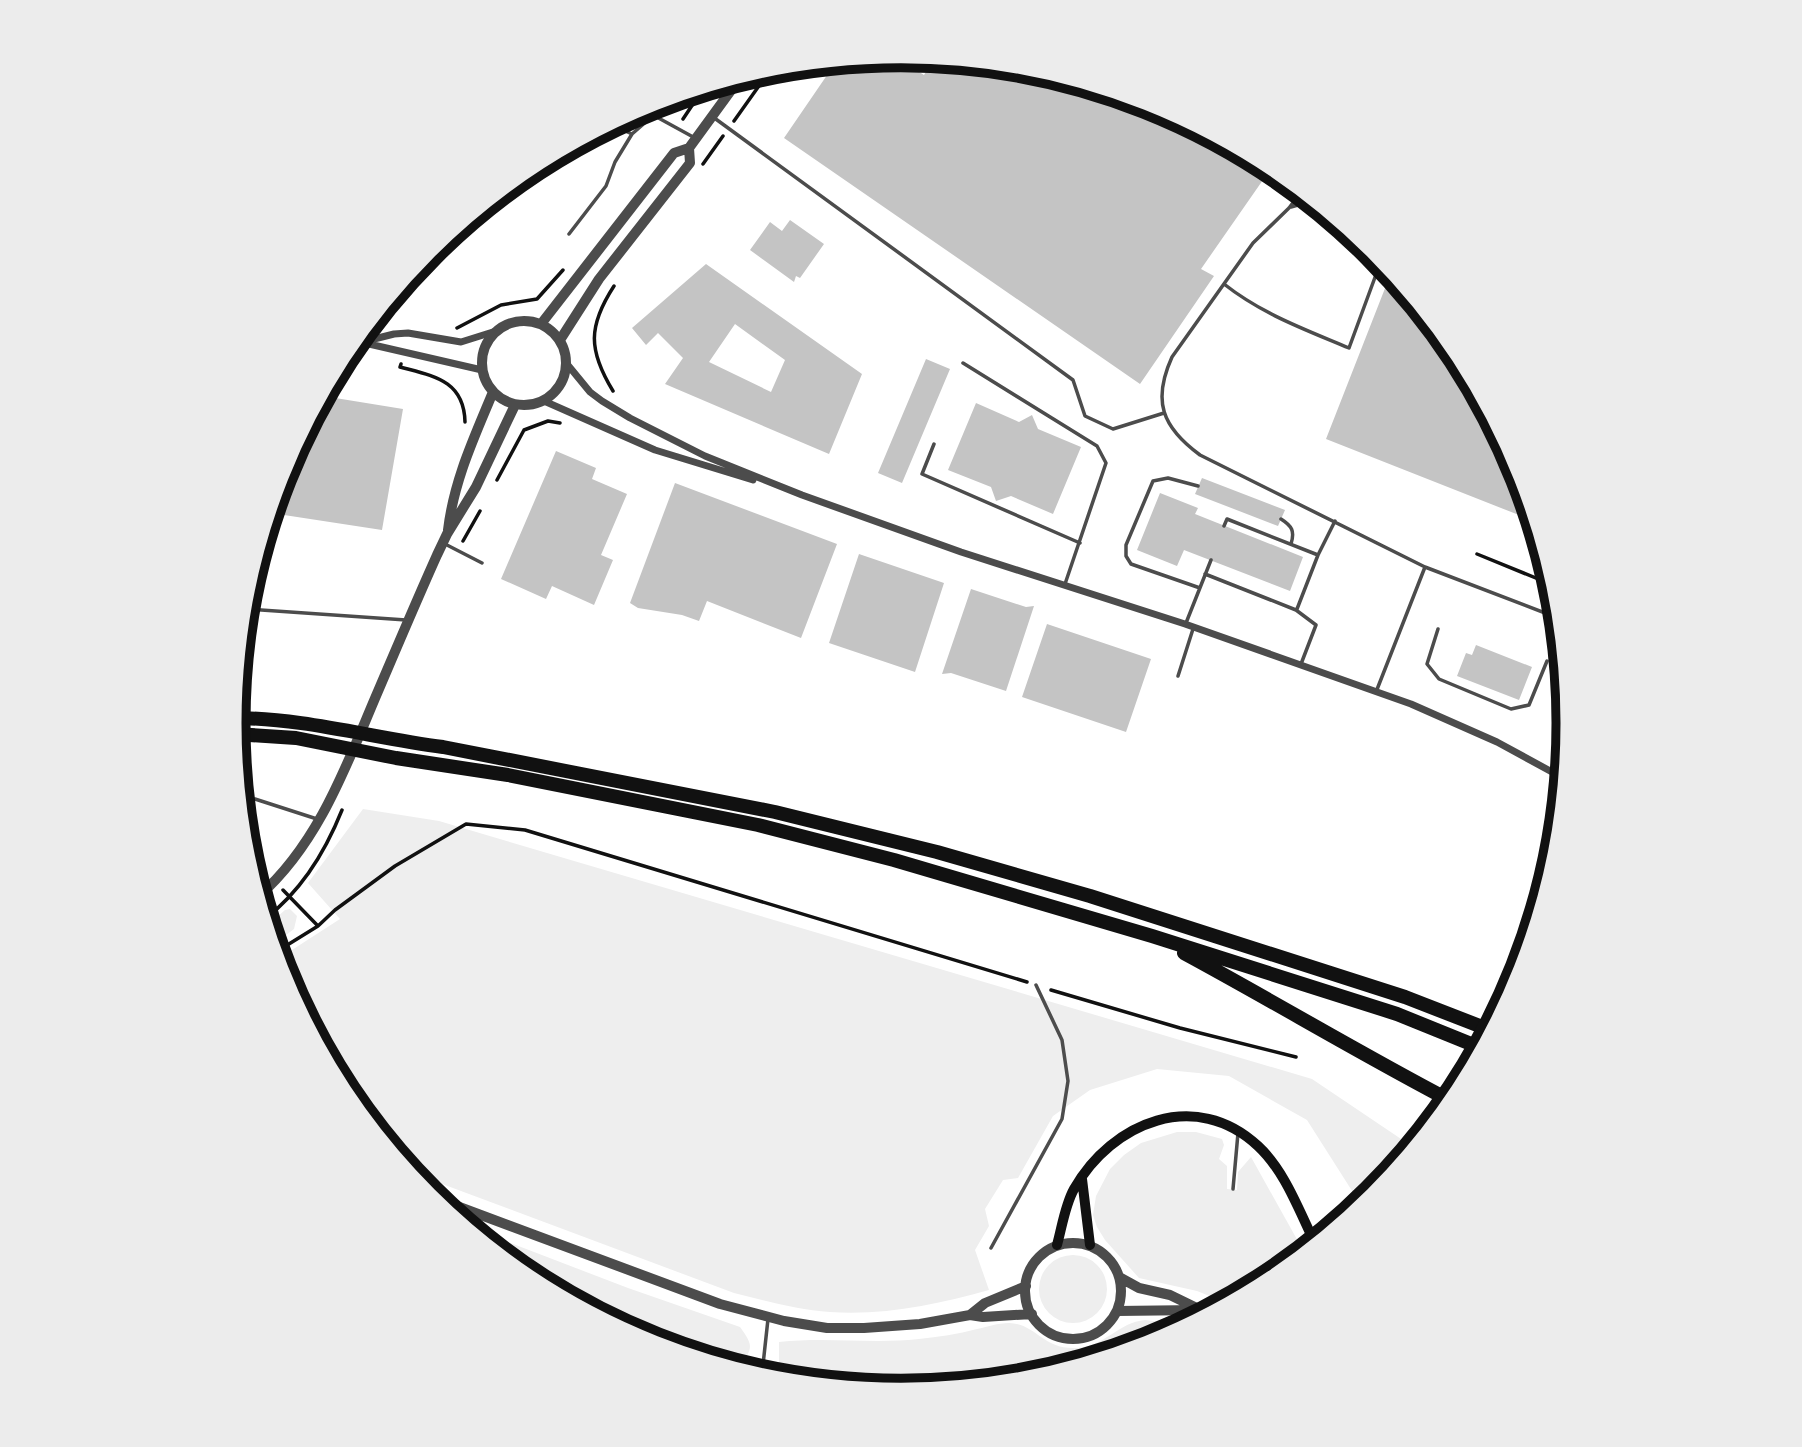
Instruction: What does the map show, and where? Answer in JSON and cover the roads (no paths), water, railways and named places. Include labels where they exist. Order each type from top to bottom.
[{"type":"highway","points":[[246,718],[280,719],[443,747],[775,812],[937,852],[1090,896],[1405,997],[1481,1027]]},
{"type":"highway","points":[[246,734],[310,741],[563,785],[758,825],[894,860],[1152,936],[1397,1014],[1472,1044]]},
{"type":"highway","points":[[1152,936],[1441,1095]]},
{"type":"main road","points":[[1057,1245],[1070,1196],[1112,1144],[1124,1134],[1153,1121],[1181,1116],[1215,1120],[1238,1130],[1259,1147],[1272,1162],[1310,1234]]},
{"type":"main road","points":[[1082,1179],[1090,1245]]},
{"type":"street","points":[[541,324],[674,153],[689,148],[730,91]]},
{"type":"street","points":[[560,340],[599,279],[690,163],[689,148]]},
{"type":"street","points":[[371,339],[408,333],[461,342],[496,331],[506,324],[529,321],[552,330],[560,340],[567,364],[561,386],[544,401],[535,404],[515,405],[493,392],[482,370],[484,349],[496,331]]},
{"type":"street","points":[[368,343],[482,370]]},
{"type":"street","points":[[567,364],[590,392],[630,418],[705,456],[802,495]]},
{"type":"street","points":[[445,539],[451,499],[458,477],[493,392]]},
{"type":"street","points":[[544,401],[655,450],[802,495],[1301,664],[1449,720],[1554,773]]},
{"type":"street","points":[[267,889],[297,854],[339,783],[445,539],[476,487],[515,405]]},
{"type":"street","points":[[459,1207],[720,1304],[768,1317],[827,1328],[864,1328],[919,1324],[970,1315],[983,1317],[1032,1314]]},
{"type":"street","points":[[1074,1242],[1090,1245],[1104,1253],[1114,1265],[1121,1296],[1116,1311],[1111,1320],[1096,1333],[1075,1338],[1055,1335],[1038,1323],[1026,1299],[1026,1286],[1032,1266],[1043,1253],[1057,1245],[1074,1242]]},
{"type":"street","points":[[1119,1278],[1139,1288],[1170,1295],[1197,1308]]},
{"type":"street","points":[[970,1315],[985,1303],[1026,1286]]},
{"type":"street","points":[[1116,1311],[1191,1311]]},
{"type":"lane","points":[[657,116],[696,139]]},
{"type":"lane","points":[[712,116],[1073,380],[1085,416],[1113,429],[1164,413]]},
{"type":"lane","points":[[569,234],[606,186],[615,162],[632,134],[649,118]]},
{"type":"lane","points":[[624,130],[632,134]]},
{"type":"lane","points":[[1295,200],[1252,243],[1172,357],[1164,375],[1161,396],[1169,426],[1200,455],[1425,567],[1547,614]]},
{"type":"lane","points":[[1289,208],[1301,204]]},
{"type":"lane","points":[[1224,284],[1249,303],[1273,316],[1349,348],[1377,273]]},
{"type":"lane","points":[[963,363],[1097,446],[1105,463],[1065,584]]},
{"type":"lane","points":[[934,444],[922,474],[1080,543]]},
{"type":"lane","points":[[1198,486],[1168,478],[1153,481],[1126,545],[1126,556],[1131,564],[1200,587]]},
{"type":"lane","points":[[1224,526],[1227,519],[1318,555]]},
{"type":"lane","points":[[1281,519],[1291,525],[1291,544]]},
{"type":"lane","points":[[1297,610],[1318,555],[1335,521]]},
{"type":"lane","points":[[445,539],[458,551],[482,562]]},
{"type":"lane","points":[[1178,676],[1200,587],[1210,560]]},
{"type":"lane","points":[[1376,692],[1425,567]]},
{"type":"lane","points":[[1205,574],[1297,610],[1315,625],[1301,664]]},
{"type":"lane","points":[[256,610],[408,620]]},
{"type":"lane","points":[[1438,629],[1427,664],[1439,679],[1511,709],[1530,705],[1547,661]]},
{"type":"lane","points":[[250,801],[255,799],[319,820]]},
{"type":"lane","points":[[991,1248],[1062,1119],[1068,1082],[1062,1040],[1036,985]]},
{"type":"lane","points":[[1233,1189],[1238,1130]]},
{"type":"lane","points":[[763,1364],[768,1317]]}]
